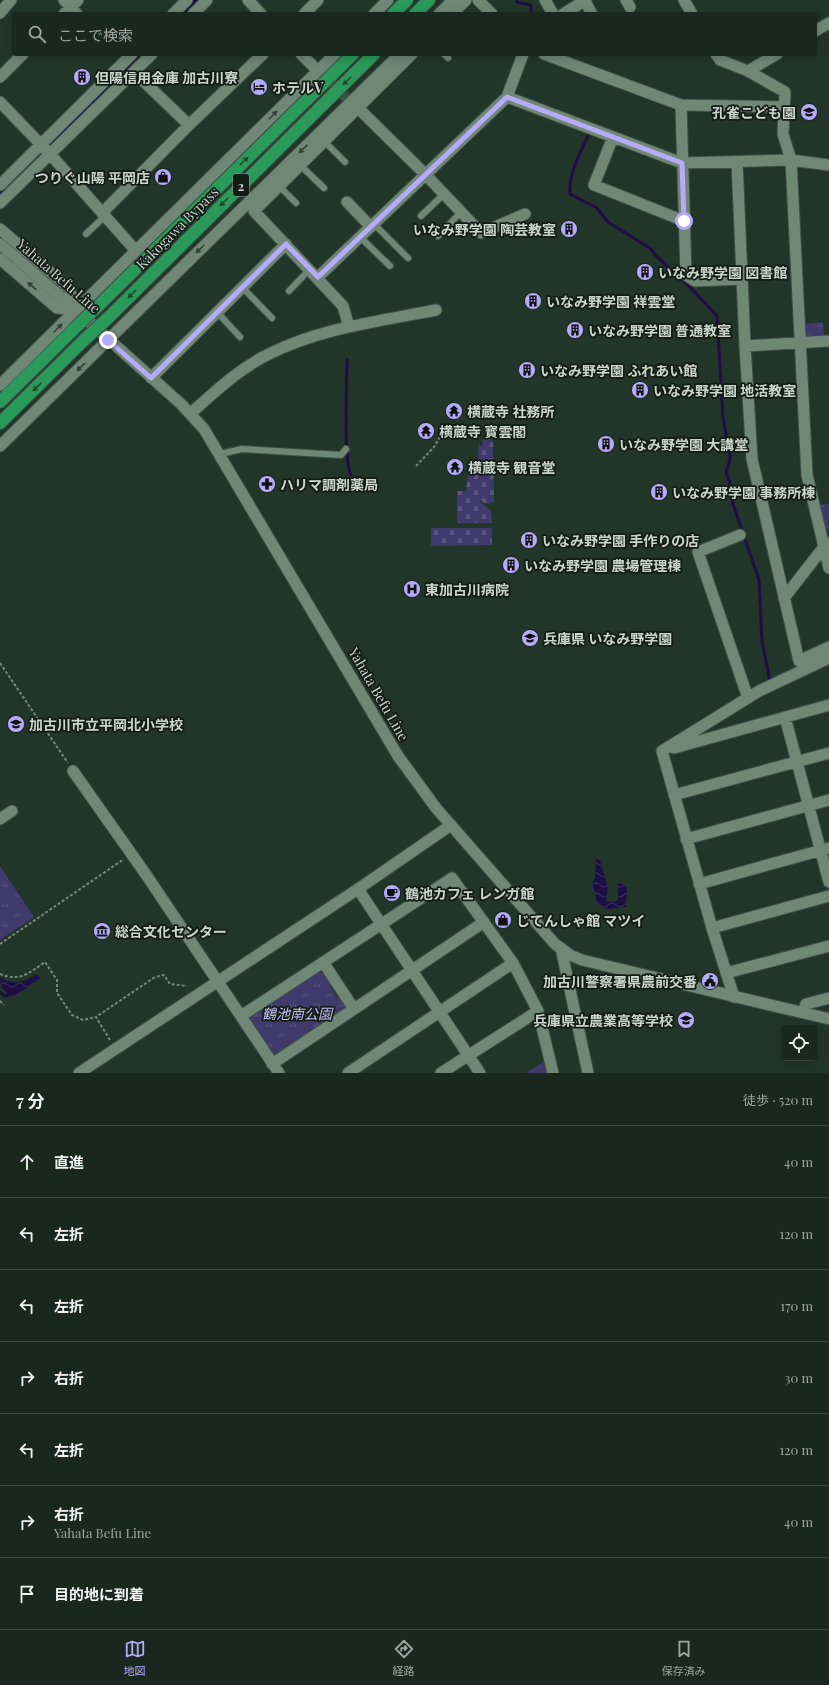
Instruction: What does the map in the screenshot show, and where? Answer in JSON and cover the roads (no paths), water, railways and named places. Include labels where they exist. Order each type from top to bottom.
[{"type":"highway","points":[[395,12],[408,0]]},
{"type":"highway","points":[[417,12],[429,0]]},
{"type":"highway","name":"Kakogawa Bypass","points":[[0,402],[351,56]]},
{"type":"highway","name":"Kakogawa Bypass","points":[[0,423],[372,56]]},
{"type":"street","points":[[0,13],[11,0]]},
{"type":"street","points":[[175,12],[187,0]]},
{"type":"street","points":[[195,12],[207,0]]},
{"type":"street","points":[[248,0],[259,12]]},
{"type":"street","points":[[306,12],[318,0]]},
{"type":"street","points":[[376,12],[388,0]]},
{"type":"street","points":[[441,12],[453,0]]},
{"type":"street","points":[[454,12],[466,0]]},
{"type":"street","points":[[478,0],[490,12]]},
{"type":"street","points":[[545,0],[552,12]]},
{"type":"street","points":[[566,12],[586,0],[591,12]]},
{"type":"street","points":[[684,0],[691,12]]},
{"type":"street","points":[[0,77],[21,56]]},
{"type":"street","points":[[0,184],[45,149],[134,72],[150,56]]},
{"type":"street","points":[[104,215],[189,125],[261,56]]},
{"type":"street","points":[[303,56],[318,71]]},
{"type":"street","points":[[0,385],[333,56]]},
{"type":"street","points":[[349,327],[343,306],[314,273],[254,211],[324,141],[398,56]]},
{"type":"street","points":[[0,446],[210,239],[410,56]]},
{"type":"street","points":[[314,273],[360,237],[507,97],[522,56]]},
{"type":"street","points":[[549,56],[681,105],[784,107]]},
{"type":"street","points":[[717,56],[720,60],[748,71],[785,92],[783,134],[791,160],[807,475],[827,544],[829,568]]},
{"type":"street","points":[[748,71],[773,56]]},
{"type":"street","points":[[0,203],[124,57]]},
{"type":"street","points":[[134,72],[189,125]]},
{"type":"street","points":[[507,97],[682,163],[791,160],[829,165]]},
{"type":"street","points":[[0,102],[45,149],[136,251]]},
{"type":"street","points":[[681,105],[686,275],[695,281],[742,279]]},
{"type":"street","points":[[355,106],[426,175],[481,233],[525,214]]},
{"type":"street","points":[[613,137],[594,185],[684,221]]},
{"type":"street","points":[[738,162],[745,346],[752,459],[799,661],[829,647]]},
{"type":"street","points":[[347,202],[373,225]]},
{"type":"street","points":[[0,229],[69,288],[76,310]]},
{"type":"street","name":"Yahata Befu Line","points":[[0,244],[76,310],[190,413],[204,428],[355,682],[386,737],[436,808],[561,948],[570,955],[582,960],[829,1019]]},
{"type":"street","points":[[151,378],[286,244]]},
{"type":"street","points":[[0,259],[57,308],[76,310]]},
{"type":"street","points":[[190,413],[237,374],[270,353],[308,337],[349,327],[436,310]]},
{"type":"street","points":[[745,346],[829,341]]},
{"type":"street","points":[[740,535],[698,552],[748,698]]},
{"type":"street","points":[[784,598],[827,544]]},
{"type":"street","points":[[662,751],[748,698],[829,658]]},
{"type":"street","points":[[662,751],[829,705]]},
{"type":"street","points":[[785,718],[809,806],[824,849],[829,882]]},
{"type":"street","points":[[662,751],[699,884],[734,997]]},
{"type":"street","points":[[674,795],[829,753]]},
{"type":"street","points":[[73,771],[276,1068],[354,1010],[484,922]]},
{"type":"street","points":[[686,838],[829,800]]},
{"type":"street","points":[[0,819],[12,811]]},
{"type":"street","points":[[79,1073],[358,889],[451,825]]},
{"type":"street","points":[[699,884],[824,849]]},
{"type":"street","points":[[241,1016],[452,878],[513,963],[538,1011],[553,1073]]},
{"type":"street","points":[[358,889],[480,1073]]},
{"type":"street","points":[[712,928],[829,896]]},
{"type":"street","points":[[726,973],[829,946]]},
{"type":"street","points":[[561,948],[588,1073]]},
{"type":"street","points":[[323,962],[354,1010]]},
{"type":"street","points":[[348,1073],[513,963]]},
{"type":"street","points":[[803,1012],[806,1004],[829,998]]},
{"type":"street","points":[[441,1073],[538,1011]]},
{"type":"lane","points":[[324,141],[344,162]]},
{"type":"lane","points":[[300,165],[324,188]]},
{"type":"lane","points":[[279,186],[296,203]]},
{"type":"lane","points":[[421,216],[444,194]]},
{"type":"lane","points":[[438,236],[461,212]]},
{"type":"lane","points":[[86,234],[104,215]]},
{"type":"lane","points":[[373,225],[408,258]]},
{"type":"lane","points":[[360,237],[390,266]]},
{"type":"lane","points":[[289,291],[314,273]]},
{"type":"lane","points":[[242,287],[272,318]]},
{"type":"lane","points":[[217,312],[240,337]]},
{"type":"lane","points":[[220,454],[242,449],[341,455],[346,450]]},
{"type":"water","points":[[596,859],[600,860],[608,889],[606,901],[614,902],[618,899],[618,884],[621,883],[627,888],[626,907],[609,909],[602,908],[596,900],[592,884],[595,877]]},
{"type":"water","points":[[37,974],[40,978],[14,997],[5,992],[1,984],[0,977],[9,982],[18,982],[28,980]]},
{"type":"waterway","points":[[185,12],[197,0]]},
{"type":"waterway","points":[[517,0],[517,2],[531,5],[531,12]]},
{"type":"waterway","points":[[0,194],[140,56]]},
{"type":"waterway","points":[[590,131],[573,170],[570,194],[597,208],[608,222],[651,249],[655,255],[691,288],[717,316],[723,418],[730,455],[726,472],[730,483],[733,504],[759,580],[762,641],[770,682]]},
{"type":"waterway","points":[[347,360],[346,437],[351,475]]},
{"type":"waterway","points":[[0,992],[5,996],[8,995]]},
{"type":"tunnel","points":[[318,71],[352,103]]},
{"type":"place","name":"但陽信用金庫 加古川寮","points":[[82,77]]},
{"type":"place","name":"ホテルV","points":[[259,87]]},
{"type":"place","name":"孔雀こども園","points":[[809,112]]},
{"type":"place","name":"つりぐ山陽 平岡店","points":[[163,177]]},
{"type":"place","name":"いなみ野学園 陶芸教室","points":[[569,229]]},
{"type":"place","name":"いなみ野学園 図書館","points":[[645,272]]},
{"type":"place","name":"いなみ野学園 祥雲堂","points":[[533,301]]},
{"type":"place","name":"いなみ野学園 普通教室","points":[[575,330]]},
{"type":"place","name":"いなみ野学園 ふれあい館","points":[[527,370]]},
{"type":"place","name":"いなみ野学園 地活教室","points":[[640,390]]},
{"type":"place","name":"横蔵寺 社務所","points":[[454,411]]},
{"type":"place","name":"横蔵寺 寳雲閣","points":[[426,431]]},
{"type":"place","name":"いなみ野学園 大講堂","points":[[606,444]]},
{"type":"place","name":"横蔵寺 観音堂","points":[[455,467]]},
{"type":"place","name":"ハリマ調剤薬局","points":[[267,484]]},
{"type":"place","name":"いなみ野学園 事務所棟","points":[[659,492]]},
{"type":"place","name":"いなみ野学園 手作りの店","points":[[529,540]]},
{"type":"place","name":"いなみ野学園 農場管理棟","points":[[511,565]]},
{"type":"place","name":"東加古川病院","points":[[412,589]]},
{"type":"place","name":"兵庫県 いなみ野学園","points":[[530,638]]},
{"type":"place","name":"加古川市立平岡北小学校","points":[[16,724]]},
{"type":"place","name":"鶴池カフェ レンガ館","points":[[392,893]]},
{"type":"place","name":"じてんしゃ館 マツイ","points":[[503,920]]},
{"type":"place","name":"総合文化センター","points":[[102,931]]},
{"type":"place","name":"加古川警察署県農前交番","points":[[710,981]]},
{"type":"place","name":"兵庫県立農業高等学校","points":[[686,1020]]},
{"type":"park label","name":"鶴池南公園","points":[[297,1013]]}]
